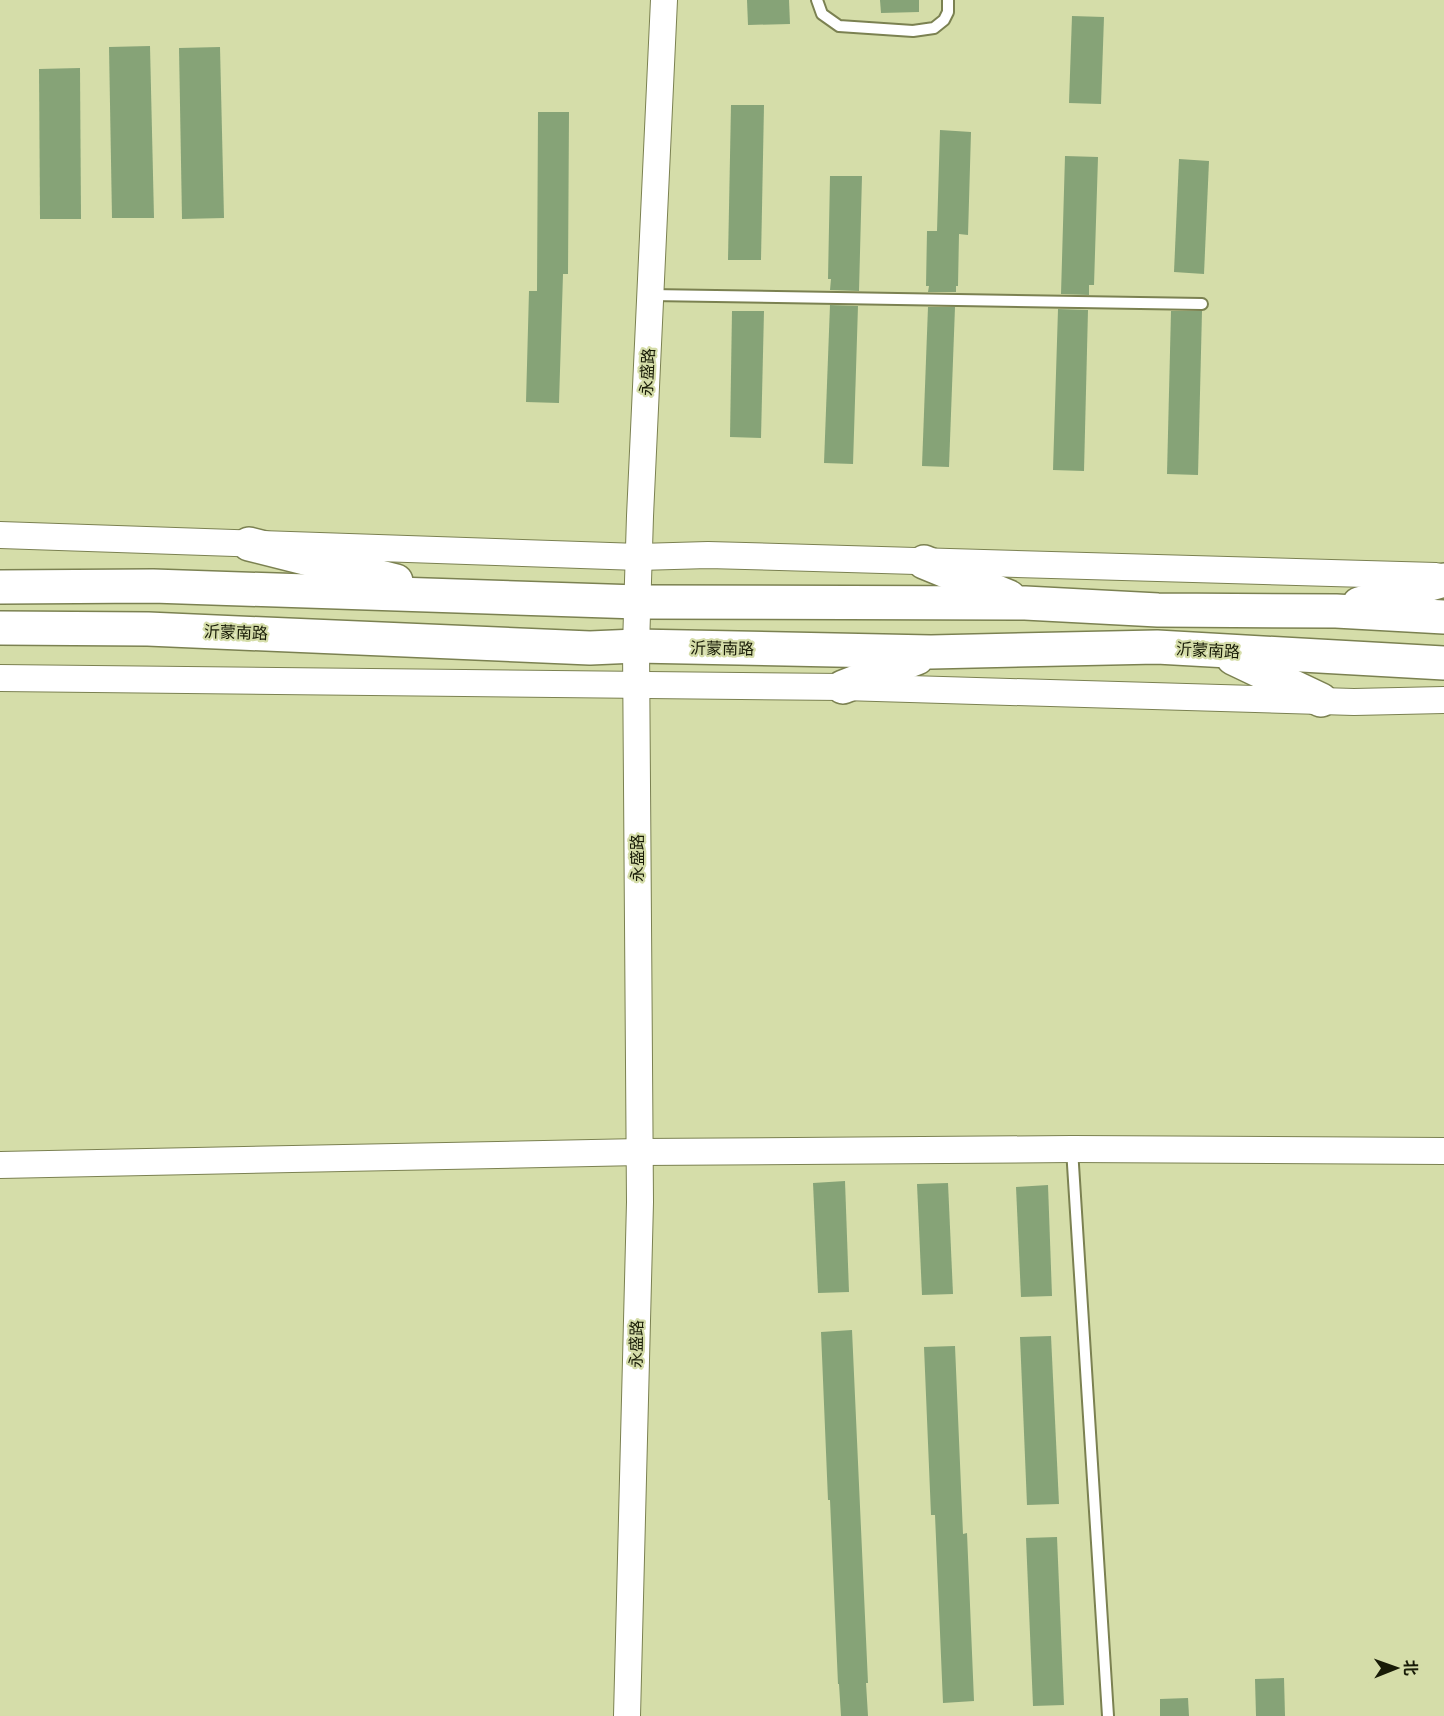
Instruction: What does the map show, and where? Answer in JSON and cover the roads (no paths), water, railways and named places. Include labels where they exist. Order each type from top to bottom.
[{"type":"main road","points":[[249,544],[458,597]]},
{"type":"main road","points":[[924,562],[1025,603]]},
{"type":"main road","points":[[1336,611],[1444,578]]},
{"type":"main road","points":[[0,587],[153,586],[638,602],[1025,603],[1158,610],[1336,611],[1444,617]]},
{"type":"main road","name":"沂蒙南路","points":[[0,628],[148,628],[590,648],[636,646],[931,652],[1157,647],[1444,663]]},
{"type":"main road","points":[[1217,651],[1321,700]]},
{"type":"main road","points":[[843,687],[931,652]]},
{"type":"street","name":"永盛路","points":[[627,1716],[640,1152],[636,646],[664,0]]},
{"type":"street","points":[[0,535],[639,557],[708,555],[1444,578]]},
{"type":"street","points":[[0,678],[843,687],[1354,702],[1444,700]]},
{"type":"street","points":[[0,1165],[640,1152],[1072,1149],[1444,1151]]},
{"type":"lane","points":[[817,0],[822,14],[839,26],[913,32],[934,28],[944,20],[948,12],[948,0]]},
{"type":"lane","points":[[650,295],[1202,304]]},
{"type":"lane","points":[[1072,1149],[1108,1716]]}]
